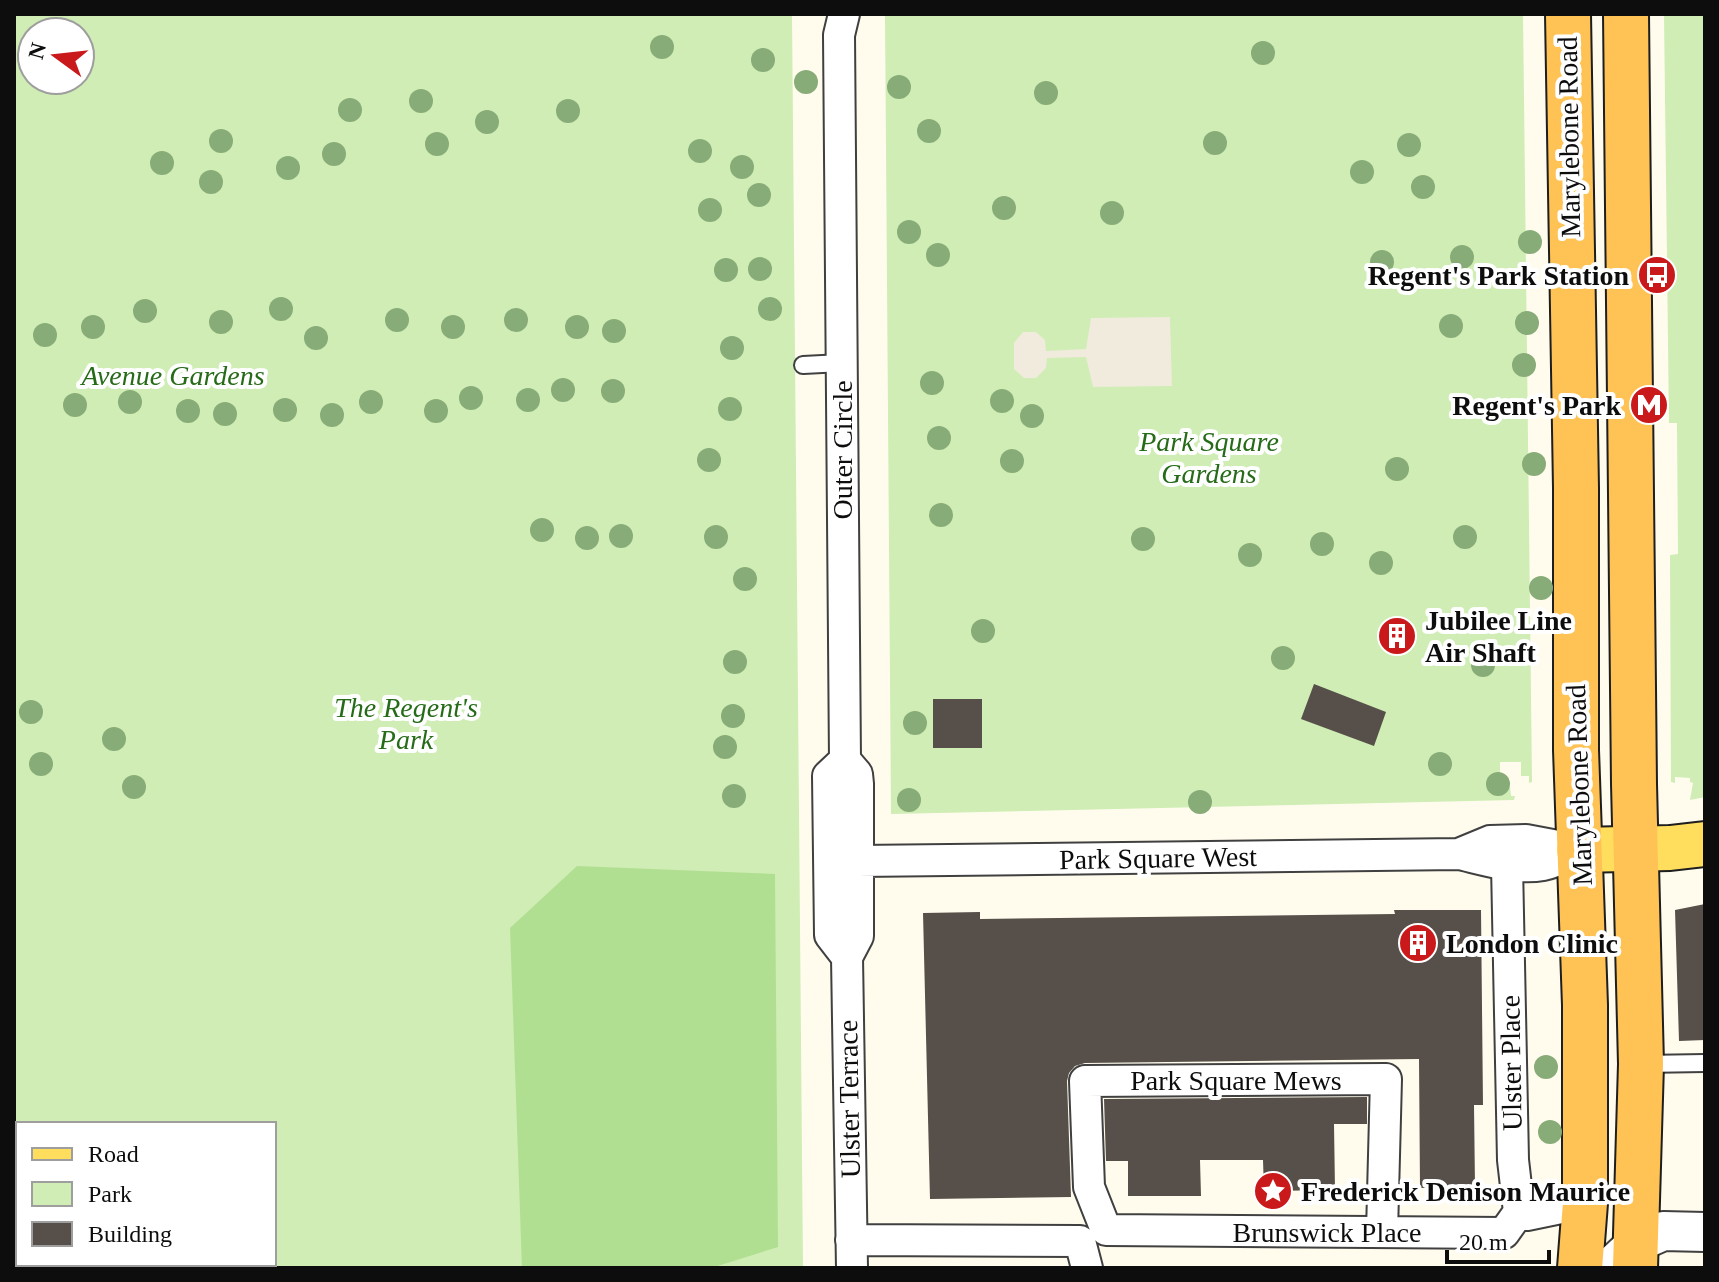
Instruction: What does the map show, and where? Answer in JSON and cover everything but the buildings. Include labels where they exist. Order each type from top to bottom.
[{"type":"highway","name":"Marylebone Road","points":[[1568,14],[1579,850],[1585,1005],[1585,1203],[1580,1268]]},
{"type":"highway","name":"Marylebone Road","points":[[1626,14],[1634,784],[1641,1064],[1628,1259]]},
{"type":"main road","name":"Park Square West","points":[[1579,850],[1705,844]]},
{"type":"street","name":"Outer Circle","points":[[839,21],[845,760],[857,774],[858,861]]},
{"type":"street","name":"Ulster Terrace","points":[[845,760],[828,776],[830,935],[847,957]]},
{"type":"street","name":"Park Square West","points":[[1459,854],[1490,841],[1526,840],[1579,850]]},
{"type":"street","name":"Park Square West","points":[[858,861],[1459,854],[1507,865],[1544,865],[1579,850]]},
{"type":"street","name":"Ulster Terrace","points":[[852,1254],[847,957],[858,936],[858,861]]},
{"type":"street","name":"Ulster Place","points":[[1507,865],[1513,1160],[1519,1212]]},
{"type":"street","name":"Park Square Mews","points":[[1091,1246],[1085,1081],[1386,1079],[1382,1232]]},
{"type":"street","points":[[1519,1212],[1527,1215],[1585,1203]]},
{"type":"street","name":"Brunswick Place","points":[[852,1254],[1382,1232],[1504,1233],[1519,1212]]},
{"type":"street","points":[[1628,1259],[1663,1231],[1705,1232]]},
{"type":"lane","points":[[803,365],[842,363]]},
{"type":"lane","points":[[1641,1064],[1705,1063]]},
{"type":"green space","name":"The Regent's Park","points":[[14,14],[792,14],[803,1268],[14,1268]]},
{"type":"green space","name":"Park Square Gardens","points":[[885,14],[1523,14],[1532,782],[1529,783],[1529,776],[1521,776],[1521,762],[1500,762],[1500,787],[1510,787],[1514,800],[891,814]]},
{"type":"green space","points":[[1664,14],[1705,14],[1705,797],[1690,800],[1693,783],[1690,778],[1675,777],[1675,783],[1671,782],[1670,555],[1678,554],[1677,423],[1669,423]]},
{"type":"green space","points":[[577,866],[775,874],[778,1247],[711,1268],[522,1268],[510,928]]},
{"type":"shaded area","points":[[1170,317],[1172,386],[1093,387],[1086,357],[1047,358],[1046,368],[1036,378],[1024,378],[1014,369],[1014,343],[1023,332],[1036,332],[1045,340],[1046,351],[1086,349],[1091,318]]},
{"type":"place","name":"Regent's Park Station","points":[[1657,275]]},
{"type":"place","name":"Regent's Park","points":[[1649,405]]},
{"type":"place","name":"Jubilee Line Air Shaft","points":[[1397,636]]},
{"type":"place","name":"London Clinic","points":[[1418,943]]},
{"type":"place","name":"Frederick Denison Maurice","points":[[1273,1191]]},
{"type":"park label","name":"Avenue Gardens","points":[[173,375]]}]
